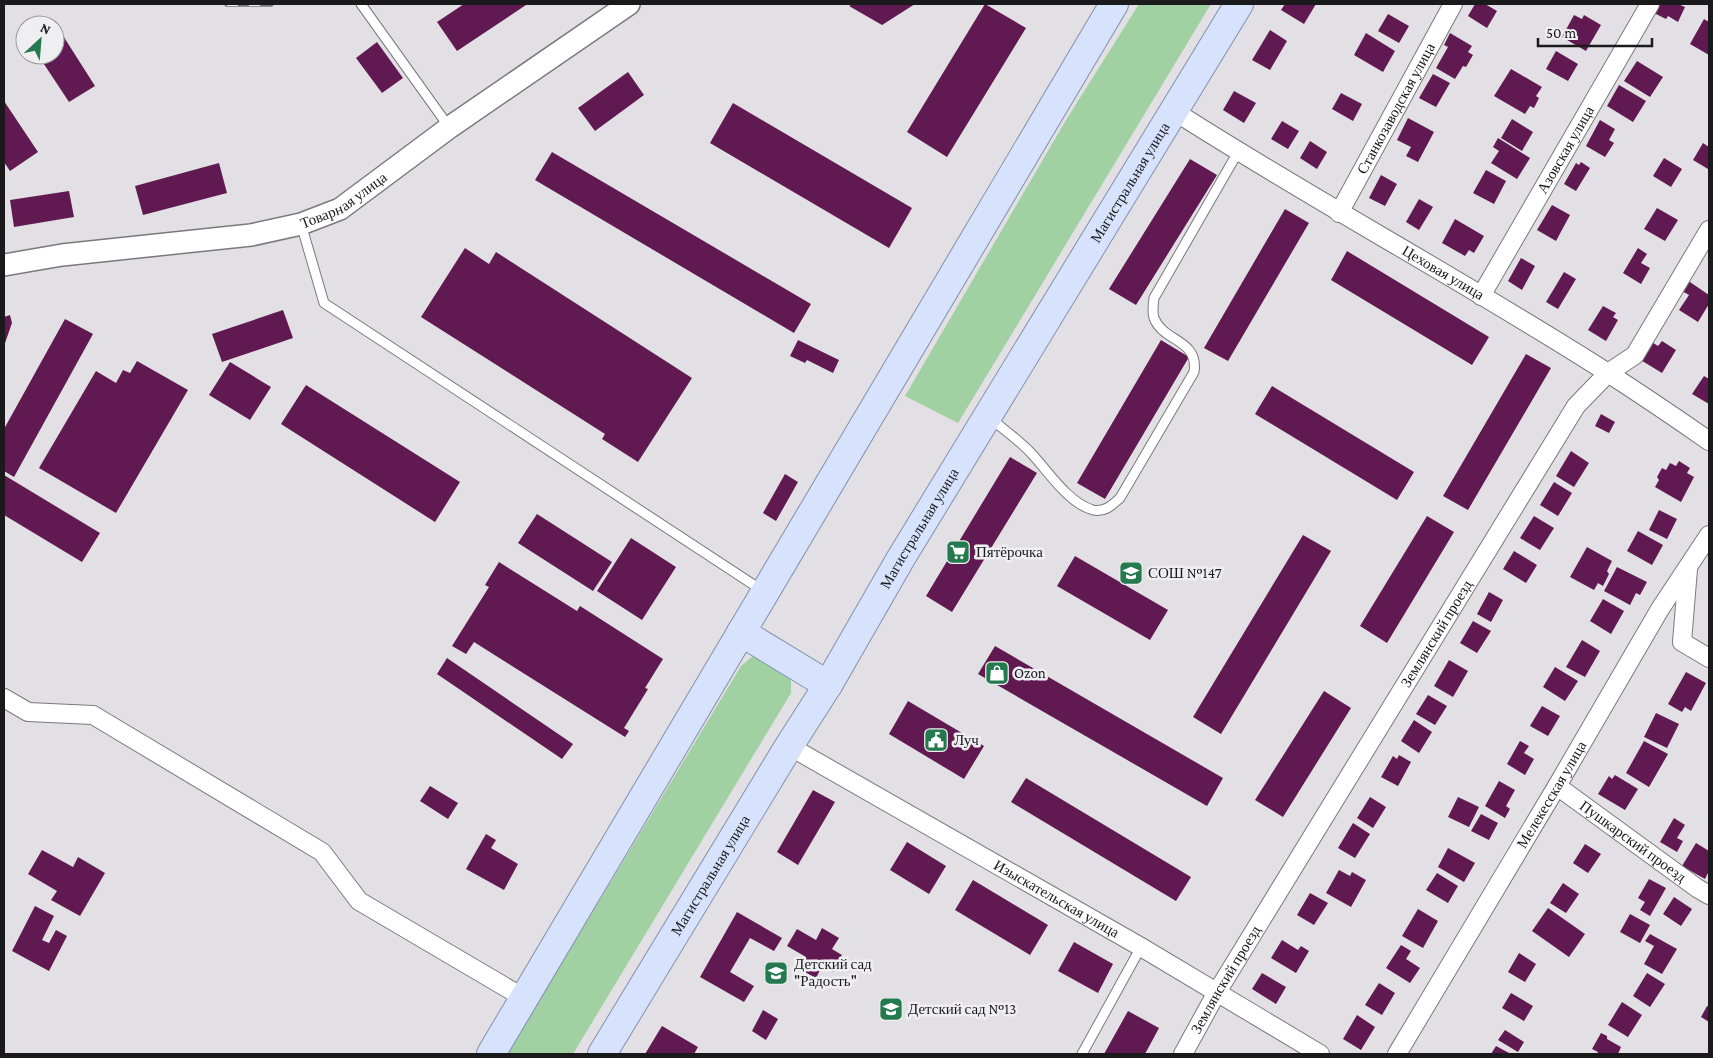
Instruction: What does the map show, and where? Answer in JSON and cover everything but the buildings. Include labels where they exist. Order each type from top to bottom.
[{"type":"main road","points":[[492,1054],[1114,4]]},
{"type":"main road","name":"Магистральная улица","points":[[602,1054],[828,685],[901,558],[1239,4]]},
{"type":"main road","points":[[741,632],[828,685]]},
{"type":"street","name":"Товарная улица","points":[[4,265],[62,255],[251,235],[302,224],[340,209],[450,127],[629,4]]},
{"type":"street","name":"Станкозаводская улица","points":[[1339,213],[1453,4]]},
{"type":"street","name":"Азовская улица","points":[[1481,296],[1650,4]]},
{"type":"street","name":"Цеховая улица","points":[[1174,111],[1339,213],[1608,373],[1709,441]]},
{"type":"street","name":"Землянский проезд","points":[[1183,1054],[1217,992],[1576,406],[1608,373],[1636,355],[1709,230]]},
{"type":"street","name":"Мелекесская улица","points":[[1397,1054],[1660,609],[1709,535]]},
{"type":"street","points":[[1688,566],[1682,642],[1709,658]]},
{"type":"street","points":[[4,698],[28,712],[92,715],[322,852],[359,900],[524,998]]},
{"type":"street","name":"Изыскательская улица","points":[[789,746],[1141,947],[1320,1054]]},
{"type":"street","name":"Пушкарский проезд","points":[[1557,786],[1697,888],[1709,894]]},
{"type":"lane","points":[[361,4],[450,127]]},
{"type":"lane","points":[[988,416],[1030,452],[1065,491],[1078,502],[1094,510],[1102,510],[1110,507],[1120,498],[1194,372],[1195,362],[1191,352],[1159,326],[1154,318],[1154,298],[1238,152]]},
{"type":"lane","points":[[302,224],[324,303],[765,593]]},
{"type":"lane","points":[[1082,1054],[1141,947]]},
{"type":"green space","points":[[1139,4],[1211,4],[958,423],[905,396],[1066,120]]},
{"type":"green space","points":[[754,655],[791,679],[791,693],[573,1054],[507,1054],[741,666]]},
{"type":"railway","points":[[227,4],[271,4]]},
{"type":"place","name":"Пятёрочка","points":[[958,552]]},
{"type":"place","name":"СОШ №147","points":[[1131,573]]},
{"type":"place","name":"Ozon","points":[[997,673]]},
{"type":"place","name":"Луч","points":[[936,740]]},
{"type":"place","name":"Детский сад \"Радость\"","points":[[776,973]]},
{"type":"place","name":"Детский сад №13","points":[[891,1009]]}]
